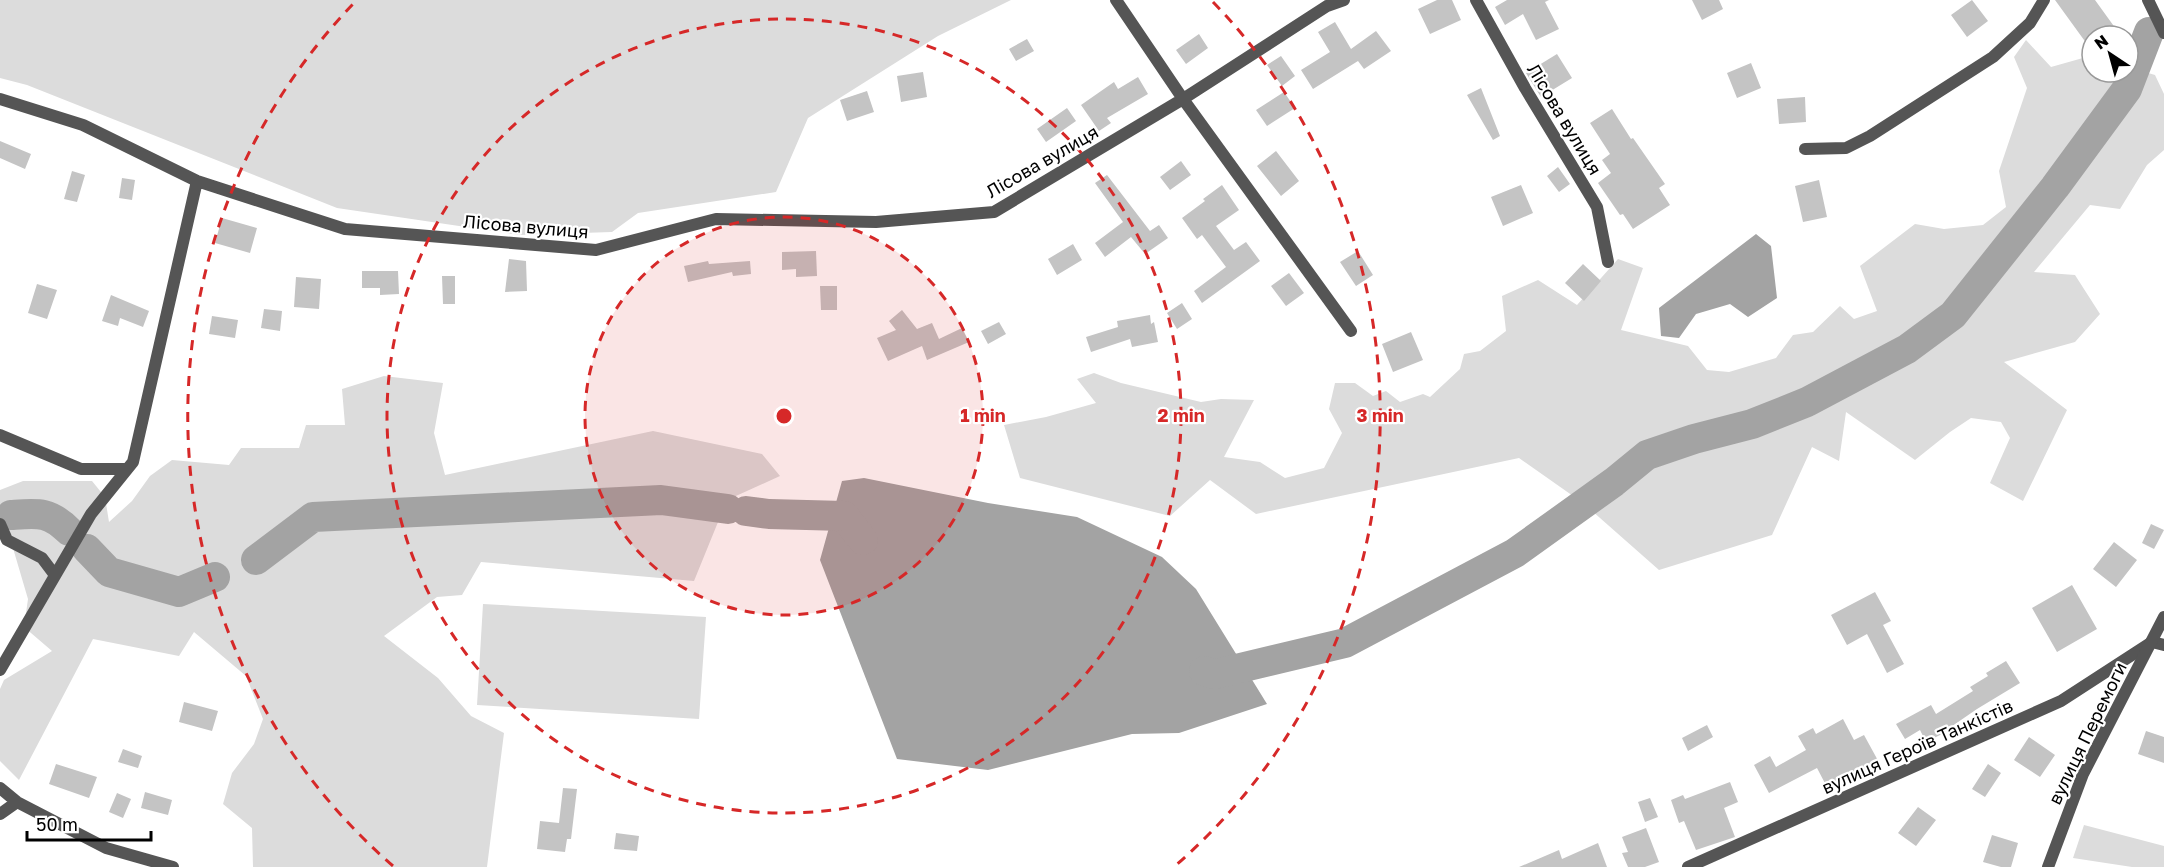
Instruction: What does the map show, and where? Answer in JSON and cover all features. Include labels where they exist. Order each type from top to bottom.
[{"type":"street","points":[[1116,0],[1183,99],[1351,331]]},
{"type":"street","name":"Лісова вулиця","points":[[0,99],[83,125],[197,181],[345,229],[596,250],[716,219],[876,222],[994,212],[1183,99],[1327,6],[1344,0]]},
{"type":"street","name":"Лісова вулиця","points":[[1476,0],[1525,88],[1597,207],[1608,262]]},
{"type":"street","points":[[1805,149],[1846,148],[1870,136],[1993,57],[2030,23],[2044,0]]},
{"type":"street","points":[[2148,0],[2164,33]]},
{"type":"street","points":[[0,670],[91,514],[133,462],[197,181]]},
{"type":"street","points":[[0,435],[81,469],[127,470]]},
{"type":"street","points":[[0,524],[7,540],[42,558],[54,574]]},
{"type":"street","name":"вулиця Перемоги","points":[[2048,867],[2084,774],[2158,643],[2164,617]]},
{"type":"street","name":"вулиця Героїв Танкістів","points":[[1688,867],[2061,701],[2158,643]]},
{"type":"street","points":[[0,788],[17,802],[106,848],[173,867]]},
{"type":"street","points":[[0,814],[17,802]]},
{"type":"shaded area","points":[[0,0],[1011,0],[938,36],[808,118],[776,192],[638,213],[612,232],[520,235],[337,208],[27,85],[0,78]]},
{"type":"shaded area","points":[[2026,40],[2051,67],[2080,59],[2080,84],[2140,84],[2140,71],[2155,75],[2164,94],[2164,150],[2147,165],[2120,209],[2090,205],[2034,272],[2075,275],[2100,314],[2075,342],[2004,362],[2067,410],[2023,501],[1990,483],[2010,438],[2001,422],[1971,418],[1915,460],[1846,412],[1839,461],[1812,447],[1772,535],[1659,570],[1583,503],[1519,458],[1256,514],[1210,480],[1170,516],[1020,478],[1004,425],[1046,417],[1096,403],[1077,379],[1094,373],[1121,383],[1201,402],[1221,399],[1254,400],[1224,457],[1260,462],[1285,478],[1324,468],[1342,433],[1329,409],[1335,383],[1355,383],[1373,396],[1386,391],[1400,402],[1423,394],[1430,397],[1460,369],[1464,354],[1480,351],[1506,331],[1502,296],[1538,280],[1577,305],[1618,259],[1643,268],[1621,330],[1688,346],[1707,370],[1729,372],[1776,358],[1793,335],[1813,332],[1840,306],[1854,319],[1877,311],[1860,266],[1915,224],[1944,229],[1983,225],[2006,207],[1999,171],[2027,88],[2014,57]]},
{"type":"shaded area","points":[[1756,234],[1771,246],[1777,298],[1748,317],[1730,304],[1696,314],[1679,338],[1661,336],[1659,308]]},
{"type":"shaded area","points":[[384,376],[443,383],[434,433],[445,475],[653,431],[762,454],[780,476],[727,500],[694,581],[481,562],[462,595],[437,597],[384,636],[438,678],[471,716],[504,733],[487,867],[253,867],[252,828],[223,804],[232,773],[254,744],[263,719],[246,676],[194,632],[179,656],[93,639],[19,780],[0,761],[0,689],[4,680],[52,651],[24,627],[28,599],[0,504],[0,490],[23,481],[92,481],[105,497],[109,522],[132,501],[150,476],[172,460],[229,465],[241,448],[299,448],[306,425],[345,425],[342,389]]},
{"type":"shaded area","points":[[864,478],[988,503],[1077,517],[1162,557],[1196,589],[1267,704],[1179,733],[1132,734],[988,770],[897,759],[820,560],[842,481]]},
{"type":"shaded area","points":[[483,604],[706,617],[699,719],[477,705]]},
{"type":"shaded area","points":[[2084,825],[2164,846],[2164,867],[2132,867],[2073,858]]},
{"type":"building","points":[[1437,0],[1452,0],[1461,20],[1430,34],[1418,9]]},
{"type":"building","points":[[1507,0],[1549,0],[1545,2],[1559,29],[1536,40],[1523,14],[1505,25],[1495,7]]},
{"type":"building","points":[[1692,0],[1719,0],[1723,9],[1702,20]]},
{"type":"building","points":[[1972,0],[1988,21],[1967,37],[1951,15]]},
{"type":"building","points":[[2055,0],[2095,0],[2112,24],[2080,24],[2080,34]]},
{"type":"building","points":[[1335,22],[1351,49],[1376,31],[1391,51],[1364,69],[1358,61],[1313,89],[1301,70],[1330,52],[1318,32]]},
{"type":"building","points":[[1199,34],[1208,48],[1186,64],[1176,50]]},
{"type":"building","points":[[1027,39],[1034,51],[1016,61],[1009,49]]},
{"type":"building","points":[[1557,54],[1572,78],[1541,97],[1526,73]]},
{"type":"building","points":[[1281,56],[1295,76],[1282,86],[1267,65]]},
{"type":"building","points":[[1751,63],[1761,88],[1737,98],[1727,73]]},
{"type":"building","points":[[923,72],[927,97],[901,102],[897,76]]},
{"type":"building","points":[[1138,77],[1148,94],[1107,118],[1111,123],[1099,131],[1081,105],[1114,82],[1118,89]]},
{"type":"building","points":[[1481,88],[1500,136],[1493,140],[1467,95]]},
{"type":"building","points":[[867,91],[874,112],[847,121],[840,100]]},
{"type":"building","points":[[1284,92],[1295,108],[1267,126],[1256,110]]},
{"type":"building","points":[[1805,97],[1806,122],[1779,124],[1777,99]]},
{"type":"building","points":[[1067,108],[1076,121],[1046,142],[1037,129]]},
{"type":"building","points":[[1612,109],[1665,184],[1659,188],[1670,205],[1633,229],[1623,214],[1620,215],[1598,183],[1611,173],[1602,160],[1610,154],[1590,123]]},
{"type":"building","points":[[0,141],[31,154],[25,169],[0,158]]},
{"type":"building","points":[[1276,151],[1299,181],[1281,196],[1257,166]]},
{"type":"building","points":[[1181,161],[1191,175],[1170,190],[1160,177]]},
{"type":"building","points":[[1558,167],[1570,184],[1559,192],[1547,176]]},
{"type":"building","points":[[72,171],[85,175],[77,202],[64,199]]},
{"type":"building","points":[[1107,175],[1150,231],[1159,225],[1168,238],[1145,254],[1131,237],[1105,257],[1095,243],[1123,222],[1095,183]]},
{"type":"building","points":[[122,178],[135,180],[132,200],[119,198]]},
{"type":"building","points":[[1819,180],[1827,217],[1803,222],[1795,186]]},
{"type":"building","points":[[1222,185],[1239,210],[1216,226],[1234,250],[1246,242],[1260,261],[1202,303],[1194,291],[1226,267],[1202,235],[1197,239],[1182,218]]},
{"type":"building","points":[[1521,185],[1533,213],[1503,226],[1491,197]]},
{"type":"building","points":[[222,218],[257,228],[250,253],[215,243]]},
{"type":"building","points":[[1073,244],[1082,260],[1057,275],[1048,259]]},
{"type":"building","points":[[816,251],[817,276],[796,277],[796,269],[782,270],[782,252]]},
{"type":"building","points":[[1358,251],[1373,275],[1356,286],[1340,262]]},
{"type":"building","points":[[509,259],[526,261],[527,291],[505,292]]},
{"type":"building","points":[[708,261],[709,264],[750,261],[751,274],[733,276],[732,272],[688,282],[684,266]]},
{"type":"building","points":[[1583,264],[1601,281],[1584,301],[1565,283]]},
{"type":"building","points":[[362,271],[398,271],[399,294],[380,295],[380,288],[362,288]]},
{"type":"building","points":[[1289,273],[1304,293],[1286,306],[1271,286]]},
{"type":"building","points":[[442,276],[455,276],[455,304],[443,304]]},
{"type":"building","points":[[296,277],[321,279],[319,309],[294,307]]},
{"type":"building","points":[[37,284],[57,290],[47,319],[28,313]]},
{"type":"building","points":[[820,286],[837,286],[837,310],[821,310]]},
{"type":"building","points":[[111,295],[149,311],[143,327],[120,318],[118,326],[102,321]]},
{"type":"building","points":[[1182,303],[1192,319],[1177,329],[1167,313]]},
{"type":"building","points":[[264,309],[282,311],[280,331],[261,328]]},
{"type":"building","points":[[902,310],[917,329],[932,323],[939,339],[962,328],[969,342],[927,360],[922,346],[888,361],[877,338],[896,330],[889,321]]},
{"type":"building","points":[[1150,315],[1151,324],[1154,322],[1158,342],[1132,347],[1130,339],[1091,352],[1086,337],[1118,327],[1117,321]]},
{"type":"building","points":[[212,316],[238,320],[235,338],[209,334]]},
{"type":"building","points":[[999,322],[1006,334],[988,344],[981,331]]},
{"type":"building","points":[[1411,332],[1423,360],[1393,372],[1382,344]]},
{"type":"building","points":[[2151,524],[2164,530],[2154,549],[2142,543]]},
{"type":"building","points":[[2114,542],[2137,560],[2116,587],[2093,569]]},
{"type":"building","points":[[2072,585],[2097,629],[2057,652],[2032,608]]},
{"type":"building","points":[[1875,592],[1891,621],[1883,625],[1904,664],[1887,673],[1867,634],[1847,645],[1831,615]]},
{"type":"building","points":[[2006,661],[2020,683],[1977,709],[1946,732],[1926,742],[1920,730],[1905,739],[1896,724],[1931,705],[1936,714],[1973,691],[1970,687],[1988,676],[1986,673]]},
{"type":"building","points":[[184,702],[218,711],[212,731],[179,722]]},
{"type":"building","points":[[1843,719],[1854,740],[1864,735],[1881,766],[1864,775],[1862,770],[1828,789],[1817,768],[1769,793],[1754,765],[1770,756],[1776,767],[1806,750],[1798,736],[1813,728],[1816,734]]},
{"type":"building","points":[[1707,725],[1713,737],[1688,751],[1682,738]]},
{"type":"building","points":[[2146,731],[2164,737],[2164,763],[2138,754]]},
{"type":"building","points":[[2029,737],[2055,755],[2040,777],[2014,760]]},
{"type":"building","points":[[123,749],[142,756],[138,768],[118,762]]},
{"type":"building","points":[[56,764],[97,777],[89,798],[49,784]]},
{"type":"building","points":[[1988,764],[2001,773],[1985,797],[1972,789]]},
{"type":"building","points":[[1730,782],[1738,802],[1724,808],[1735,837],[1696,850],[1684,821],[1679,823],[1671,800],[1683,795],[1685,799]]},
{"type":"building","points":[[563,788],[577,789],[571,839],[567,839],[565,852],[537,849],[540,821],[559,823]]},
{"type":"building","points":[[145,792],[172,800],[168,815],[141,808]]},
{"type":"building","points":[[117,793],[131,799],[123,818],[109,812]]},
{"type":"building","points":[[1650,798],[1658,817],[1645,822],[1638,802]]},
{"type":"building","points":[[1918,807],[1936,820],[1916,846],[1898,833]]},
{"type":"building","points":[[1646,828],[1659,862],[1645,867],[1628,867],[1622,853],[1628,852],[1622,837]]},
{"type":"building","points":[[616,833],[639,836],[637,851],[614,849]]},
{"type":"building","points":[[1992,835],[2018,843],[2011,867],[1983,862]]},
{"type":"building","points":[[1598,843],[1607,867],[1519,867],[1559,850],[1562,859]]},
{"type":"waterway","points":[[1204,671],[1215,674],[1345,643],[1515,553],[1614,482],[1647,455],[1694,439],[1752,424],[1807,402],[1907,349],[1953,315],[2055,187],[2127,89],[2149,32]]},
{"type":"waterway","points":[[256,560],[313,517],[661,500],[728,509]]},
{"type":"waterway","points":[[746,511],[769,514],[844,516],[863,540]]},
{"type":"waterway","points":[[11,515],[43,515],[62,524],[69,531]]},
{"type":"waterway","points":[[87,549],[109,572],[179,592],[215,577]]}]
